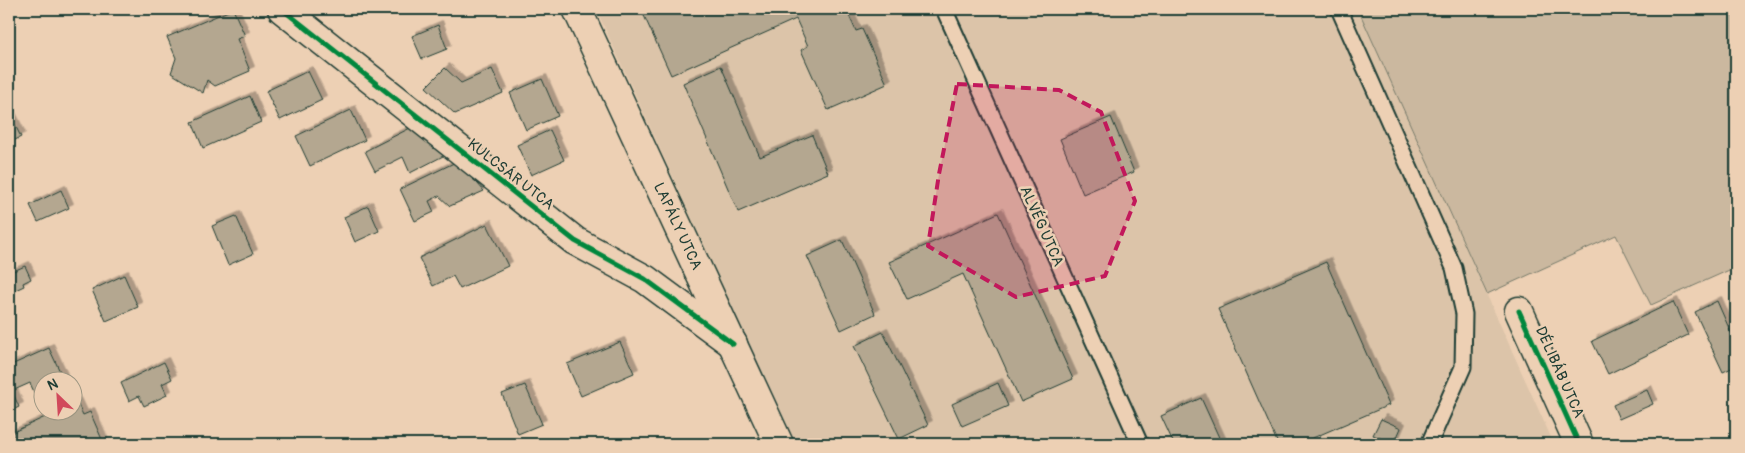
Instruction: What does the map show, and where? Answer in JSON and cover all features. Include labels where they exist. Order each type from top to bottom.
[{"type":"street","name":"KULCSÁR UTCA","points":[[282,9],[575,240],[645,279],[733,344]]},
{"type":"street","name":"LAPÁLY UTCA","points":[[577,9],[779,444]]},
{"type":"street","name":"DÉLIBÁB UTCA","points":[[1519,311],[1579,444]]},
{"type":"lane","name":"ALVÉG UTCA","points":[[944,9],[1140,444]]},
{"type":"lane","points":[[1339,9],[1454,268],[1464,314],[1462,367],[1429,444]]},
{"type":"highlighted area","points":[[957,84],[1059,90],[1101,112],[1135,201],[1105,276],[1016,297],[928,246],[939,174]]},
{"type":"shaded area","points":[[596,9],[1358,9],[1554,444],[795,444]]},
{"type":"shaded area","points":[[1358,9],[1736,9],[1736,267],[1651,305],[1616,235],[1487,294]]},
{"type":"building","points":[[233,9],[245,36],[237,39],[250,71],[215,86],[207,80],[203,93],[171,73],[176,58],[167,37]]},
{"type":"building","points":[[641,9],[846,9],[856,31],[862,29],[887,84],[828,110],[801,50],[808,46],[796,19],[671,75]]},
{"type":"building","points":[[438,25],[447,49],[422,59],[412,36]]},
{"type":"building","points":[[721,66],[760,157],[812,135],[828,173],[738,212],[683,83]]},
{"type":"building","points":[[445,68],[461,83],[492,69],[503,93],[455,114],[426,87]]},
{"type":"building","points":[[308,71],[322,100],[280,120],[266,91]]},
{"type":"building","points":[[542,79],[558,116],[526,130],[510,93]]},
{"type":"building","points":[[250,96],[261,122],[203,148],[192,122]]},
{"type":"building","points":[[351,110],[365,140],[310,166],[296,136]]},
{"type":"building","points":[[9,116],[21,137],[9,143]]},
{"type":"building","points":[[1111,117],[1134,172],[1083,194],[1060,139]]},
{"type":"building","points":[[420,123],[447,154],[410,173],[403,157],[375,171],[365,151]]},
{"type":"building","points":[[550,130],[564,160],[531,175],[517,145]]},
{"type":"building","points":[[458,161],[484,191],[450,206],[439,196],[429,201],[434,212],[415,221],[400,189]]},
{"type":"building","points":[[61,190],[69,208],[38,222],[30,205]]},
{"type":"building","points":[[368,206],[379,231],[355,242],[344,217]]},
{"type":"building","points":[[998,213],[1073,379],[1021,402],[963,274],[907,299],[889,262]]},
{"type":"building","points":[[236,216],[253,254],[228,265],[212,226]]},
{"type":"building","points":[[487,224],[508,266],[460,289],[453,276],[433,286],[419,258]]},
{"type":"building","points":[[842,240],[875,314],[841,330],[807,256]]},
{"type":"building","points":[[1326,262],[1389,405],[1299,444],[1278,444],[1218,309]]},
{"type":"building","points":[[25,266],[31,279],[23,283],[24,286],[9,293],[9,273]]},
{"type":"building","points":[[124,275],[138,307],[106,321],[92,290]]},
{"type":"building","points":[[1717,301],[1736,344],[1736,366],[1723,372],[1695,312]]},
{"type":"building","points":[[1673,302],[1688,335],[1608,374],[1592,341]]},
{"type":"building","points":[[883,332],[928,425],[899,439],[854,346]]},
{"type":"building","points":[[620,342],[634,373],[581,396],[567,364]]},
{"type":"building","points":[[49,348],[59,370],[32,370],[32,388],[30,383],[12,391],[19,407],[9,412],[9,366]]},
{"type":"building","points":[[164,362],[172,379],[162,384],[167,395],[144,406],[139,396],[129,401],[121,383]]},
{"type":"building","points":[[998,383],[1008,406],[962,426],[952,404]]},
{"type":"building","points":[[525,385],[542,424],[518,434],[502,394]]},
{"type":"building","points":[[1647,390],[1653,404],[1619,419],[1613,405]]},
{"type":"building","points":[[1201,398],[1222,444],[1174,444],[1161,416]]},
{"type":"building","points":[[90,412],[104,444],[14,444],[9,434],[39,420],[82,420],[82,413],[83,415]]},
{"type":"building","points":[[1381,419],[1401,428],[1394,444],[1373,435]]},
{"type":"cycle path","points":[[282,9],[575,241],[645,279],[733,344]]},
{"type":"cycle path","points":[[1519,311],[1579,444]]}]
